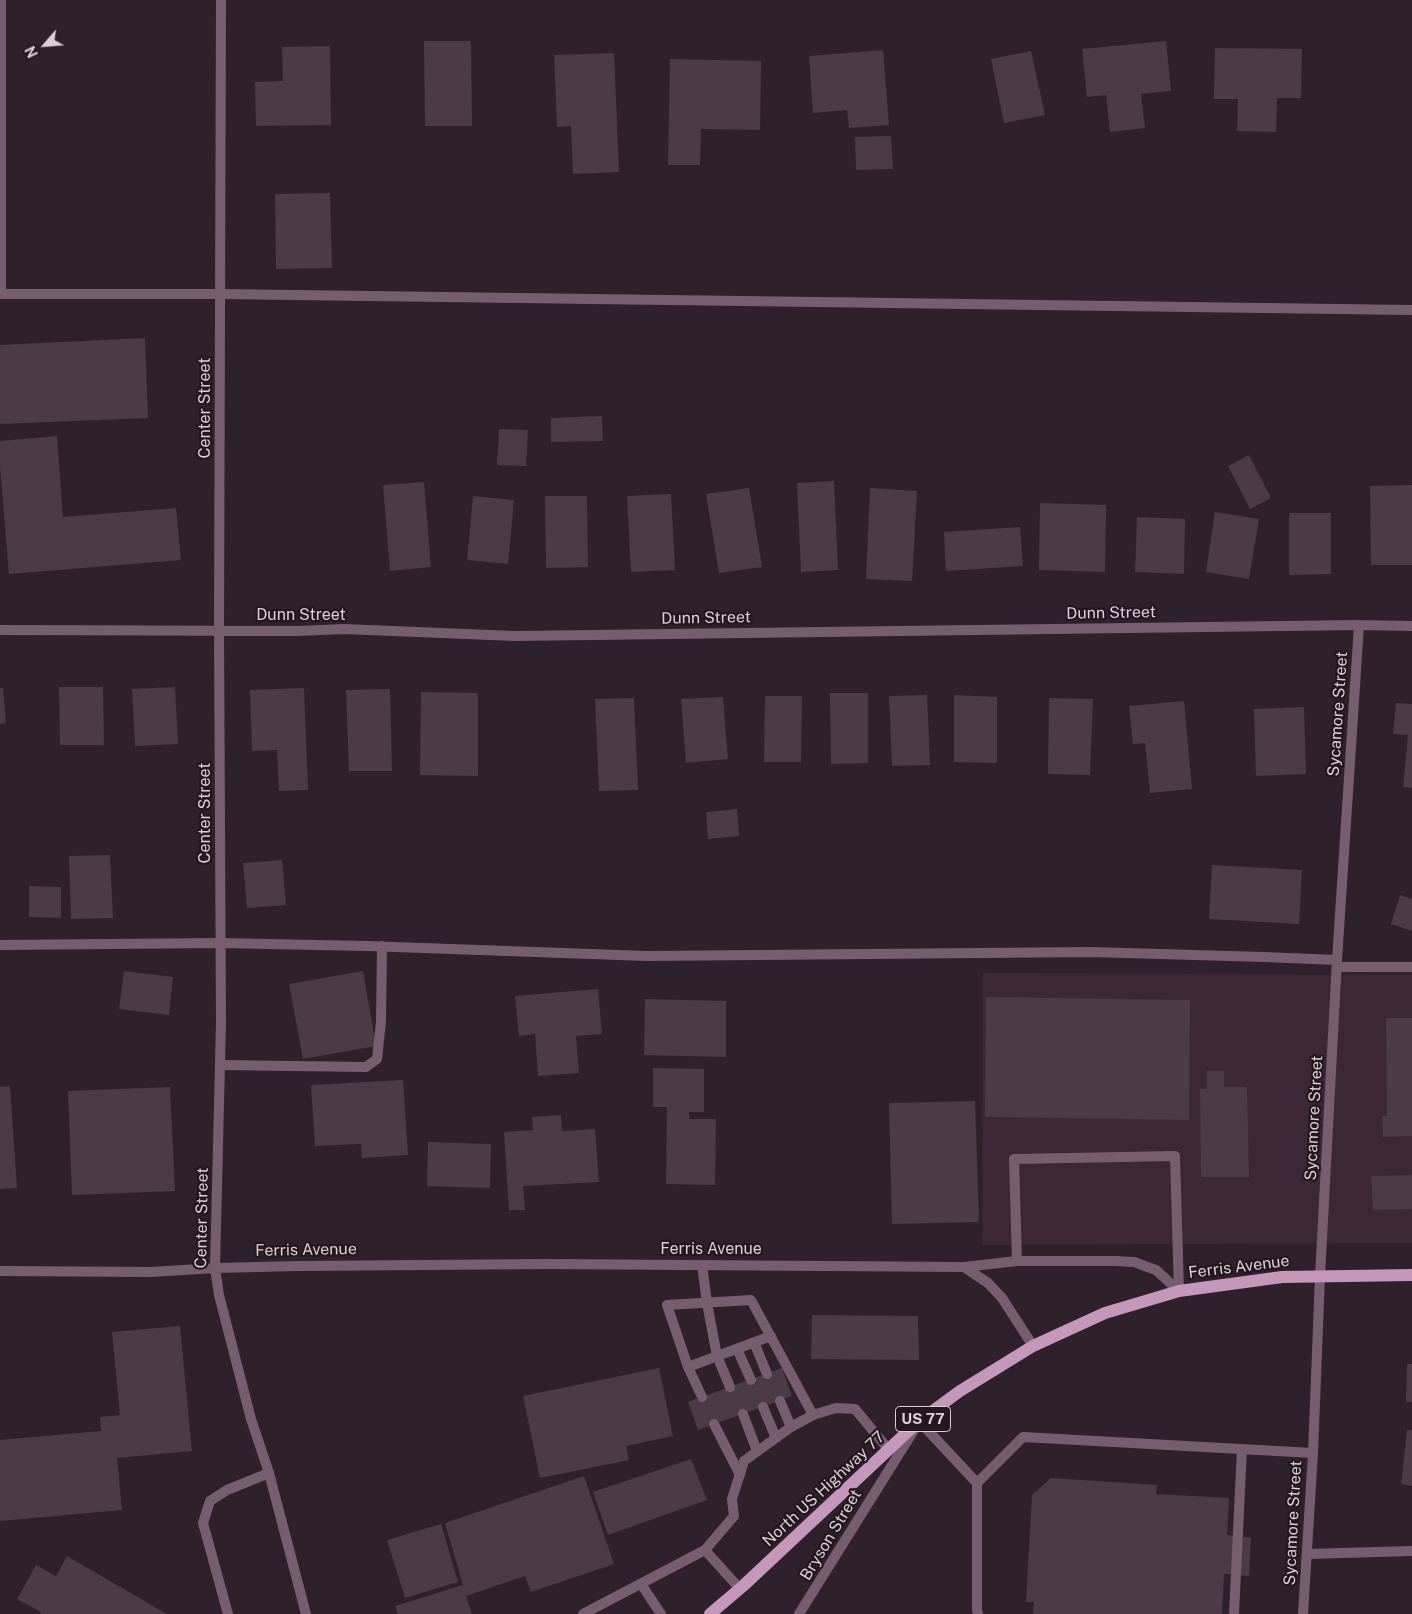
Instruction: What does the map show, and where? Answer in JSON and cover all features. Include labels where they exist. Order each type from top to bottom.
[{"type":"main road","name":"Ferris Avenue","points":[[1179,1291],[1282,1277],[1412,1275]]},
{"type":"main road","name":"North US Highway 77","points":[[710,1614],[740,1589],[920,1421],[960,1391],[1033,1346],[1105,1314],[1179,1291]]},
{"type":"street","points":[[1,0],[1,294],[220,294],[1412,310]]},
{"type":"street","name":"Center Street","points":[[221,0],[220,1065],[215,1268],[219,1295],[251,1419],[269,1473],[306,1614]]},
{"type":"street","name":"Dunn Street","points":[[0,630],[298,631],[344,629],[515,636],[1359,625],[1412,626]]},
{"type":"street","name":"Sycamore Street","points":[[1303,1614],[1313,1453],[1320,1276],[1337,964],[1359,625]]},
{"type":"street","points":[[0,945],[220,944],[382,946],[647,956],[1091,952],[1264,956],[1337,964],[1412,967]]},
{"type":"street","points":[[220,1065],[366,1067],[378,1059],[381,1022],[382,946]]},
{"type":"street","points":[[1017,1261],[1014,1159],[1175,1156],[1179,1291]]},
{"type":"street","name":"Ferris Avenue","points":[[0,1271],[151,1272],[215,1268],[498,1265],[964,1267],[1017,1261],[1134,1262],[1156,1270],[1179,1291]]},
{"type":"street","points":[[702,1265],[717,1356],[730,1387]]},
{"type":"street","points":[[964,1267],[988,1283],[1002,1298],[1033,1346]]},
{"type":"street","points":[[702,1397],[688,1367],[667,1305],[751,1300],[812,1416]]},
{"type":"street","points":[[688,1367],[771,1336]]},
{"type":"street","points":[[754,1342],[767,1374]]},
{"type":"street","points":[[737,1349],[751,1380]]},
{"type":"street","points":[[780,1401],[791,1427]]},
{"type":"street","points":[[763,1407],[776,1438]]},
{"type":"street","points":[[584,1614],[618,1594],[706,1550],[734,1516],[732,1500],[744,1461],[791,1427],[812,1416],[836,1408],[855,1409],[889,1450]]},
{"type":"street","points":[[744,1414],[757,1452]]},
{"type":"street","points":[[920,1421],[977,1482],[978,1614]]},
{"type":"street","name":"Bryson Street","points":[[799,1614],[920,1421]]},
{"type":"street","points":[[714,1424],[740,1475]]},
{"type":"street","points":[[977,1482],[1023,1437],[1313,1453]]},
{"type":"street","points":[[1234,1614],[1242,1449]]},
{"type":"street","points":[[228,1614],[203,1523],[210,1501],[227,1490],[269,1473]]},
{"type":"street","points":[[706,1550],[740,1589]]},
{"type":"street","points":[[1306,1554],[1412,1552]]},
{"type":"street","points":[[641,1584],[661,1614]]},
{"type":"shaded area","points":[[983,973],[1412,975],[1412,1243],[982,1245]]},
{"type":"building","points":[[424,41],[471,41],[472,126],[425,126]]},
{"type":"building","points":[[1166,41],[1171,91],[1141,94],[1145,128],[1110,132],[1106,95],[1087,97],[1082,49]]},
{"type":"building","points":[[330,46],[331,125],[256,126],[255,82],[283,81],[282,47]]},
{"type":"building","points":[[1215,48],[1302,49],[1301,98],[1277,98],[1276,132],[1237,131],[1238,99],[1214,99]]},
{"type":"building","points":[[883,50],[889,125],[849,128],[847,110],[813,113],[809,56]]},
{"type":"building","points":[[1031,51],[1045,115],[1004,123],[991,59]]},
{"type":"building","points":[[614,53],[619,172],[573,174],[571,126],[557,127],[554,55]]},
{"type":"building","points":[[670,59],[761,61],[760,130],[701,129],[700,165],[668,165]]},
{"type":"building","points":[[891,136],[893,169],[856,170],[855,137]]},
{"type":"building","points":[[330,193],[332,268],[276,269],[275,194]]},
{"type":"building","points":[[145,338],[148,418],[0,424],[0,345]]},
{"type":"building","points":[[602,416],[603,441],[551,442],[551,418]]},
{"type":"building","points":[[499,429],[528,430],[526,466],[497,465]]},
{"type":"building","points":[[57,436],[63,517],[176,508],[181,560],[9,574],[0,466],[0,441]]},
{"type":"building","points":[[1249,455],[1271,498],[1250,509],[1228,466]]},
{"type":"building","points":[[834,481],[838,570],[801,572],[797,483]]},
{"type":"building","points":[[424,482],[431,567],[390,571],[383,485]]},
{"type":"building","points":[[1412,485],[1412,565],[1371,565],[1370,486]]},
{"type":"building","points":[[749,488],[762,567],[719,573],[706,494]]},
{"type":"building","points":[[870,488],[917,491],[912,581],[866,579]]},
{"type":"building","points":[[671,494],[675,570],[631,572],[627,496]]},
{"type":"building","points":[[473,496],[514,500],[508,564],[467,560]]},
{"type":"building","points":[[545,496],[587,496],[588,567],[546,568]]},
{"type":"building","points":[[1040,503],[1106,505],[1105,572],[1039,570]]},
{"type":"building","points":[[1215,512],[1259,519],[1249,579],[1206,572]]},
{"type":"building","points":[[1289,513],[1331,513],[1331,574],[1289,575]]},
{"type":"building","points":[[1137,517],[1185,519],[1184,574],[1135,572]]},
{"type":"building","points":[[1020,527],[1023,566],[946,571],[944,532]]},
{"type":"building","points":[[59,687],[103,687],[104,745],[60,745]]},
{"type":"building","points":[[175,687],[178,744],[135,746],[132,689]]},
{"type":"building","points":[[0,688],[3,688],[6,723],[0,724]]},
{"type":"building","points":[[304,688],[308,790],[279,791],[277,750],[252,751],[250,690]]},
{"type":"building","points":[[390,689],[392,771],[349,771],[346,690]]},
{"type":"building","points":[[421,692],[478,693],[478,776],[420,775]]},
{"type":"building","points":[[830,693],[868,693],[868,763],[831,764]]},
{"type":"building","points":[[927,695],[930,765],[892,766],[889,696]]},
{"type":"building","points":[[954,695],[997,697],[997,763],[954,762]]},
{"type":"building","points":[[765,696],[802,696],[801,762],[764,762]]},
{"type":"building","points":[[723,697],[728,759],[686,763],[681,699]]},
{"type":"building","points":[[634,698],[638,790],[599,791],[595,699]]},
{"type":"building","points":[[1049,698],[1093,699],[1090,775],[1048,774]]},
{"type":"building","points":[[1184,701],[1192,789],[1150,793],[1145,743],[1133,744],[1129,706]]},
{"type":"building","points":[[1396,703],[1412,704],[1412,788],[1403,787],[1408,735],[1393,734]]},
{"type":"building","points":[[1304,707],[1306,774],[1256,776],[1254,709]]},
{"type":"building","points":[[737,809],[739,836],[708,839],[706,812]]},
{"type":"building","points":[[110,855],[113,918],[71,919],[69,856]]},
{"type":"building","points":[[282,860],[286,905],[247,908],[243,863]]},
{"type":"building","points":[[1212,865],[1302,870],[1299,924],[1209,919]]},
{"type":"building","points":[[29,886],[61,887],[61,918],[29,917]]},
{"type":"building","points":[[1400,895],[1412,899],[1412,931],[1391,924]]},
{"type":"building","points":[[124,971],[173,977],[169,1015],[119,1009]]},
{"type":"building","points":[[363,971],[376,1046],[303,1059],[289,984]]},
{"type":"building","points":[[598,989],[602,1034],[576,1036],[579,1073],[538,1076],[535,1034],[519,1036],[515,996]]},
{"type":"building","points":[[986,997],[1190,1000],[1189,1120],[985,1117]]},
{"type":"building","points":[[645,999],[726,1001],[726,1057],[644,1055]]},
{"type":"building","points":[[1386,1018],[1412,1018],[1412,1136],[1383,1137],[1382,1116],[1387,1116]]},
{"type":"building","points":[[653,1068],[704,1069],[704,1112],[689,1112],[689,1119],[716,1119],[715,1185],[666,1184],[667,1107],[653,1107]]},
{"type":"building","points":[[1207,1071],[1224,1071],[1224,1087],[1247,1087],[1249,1177],[1201,1177],[1200,1089],[1207,1089]]},
{"type":"building","points":[[403,1080],[408,1155],[362,1158],[361,1144],[315,1146],[311,1085]]},
{"type":"building","points":[[10,1086],[17,1188],[0,1189],[0,1087]]},
{"type":"building","points":[[170,1087],[175,1191],[72,1195],[68,1091]]},
{"type":"building","points":[[975,1101],[979,1222],[892,1224],[889,1103]]},
{"type":"building","points":[[561,1115],[562,1131],[595,1129],[599,1182],[523,1186],[525,1210],[509,1210],[504,1132],[533,1130],[532,1117]]},
{"type":"building","points":[[428,1142],[491,1144],[490,1188],[427,1186]]},
{"type":"building","points":[[1412,1175],[1412,1209],[1373,1210],[1371,1176]]},
{"type":"building","points":[[812,1315],[918,1316],[919,1360],[811,1359]]},
{"type":"building","points":[[180,1326],[192,1451],[117,1458],[122,1510],[0,1521],[0,1440],[101,1431],[100,1417],[120,1415],[112,1332]]},
{"type":"building","points":[[1407,1364],[1412,1364],[1412,1402],[1406,1402]]},
{"type":"building","points":[[659,1368],[673,1436],[626,1446],[629,1460],[540,1478],[523,1396]]},
{"type":"building","points":[[782,1368],[792,1396],[698,1430],[688,1402]]},
{"type":"building","points":[[1407,1430],[1412,1430],[1412,1486],[1401,1484]]},
{"type":"building","points":[[691,1459],[707,1500],[608,1535],[593,1492]]},
{"type":"building","points":[[584,1476],[614,1564],[531,1592],[525,1576],[466,1596],[472,1614],[398,1614],[395,1606],[463,1585],[445,1523]]},
{"type":"building","points":[[1051,1478],[1157,1485],[1156,1494],[1229,1498],[1227,1535],[1251,1538],[1249,1576],[1224,1574],[1222,1614],[1033,1614],[1034,1602],[1026,1602],[1032,1495]]},
{"type":"building","points":[[441,1524],[458,1582],[405,1598],[387,1540]]},
{"type":"building","points":[[67,1556],[167,1614],[40,1614],[41,1612],[17,1599],[36,1565],[56,1576]]}]
